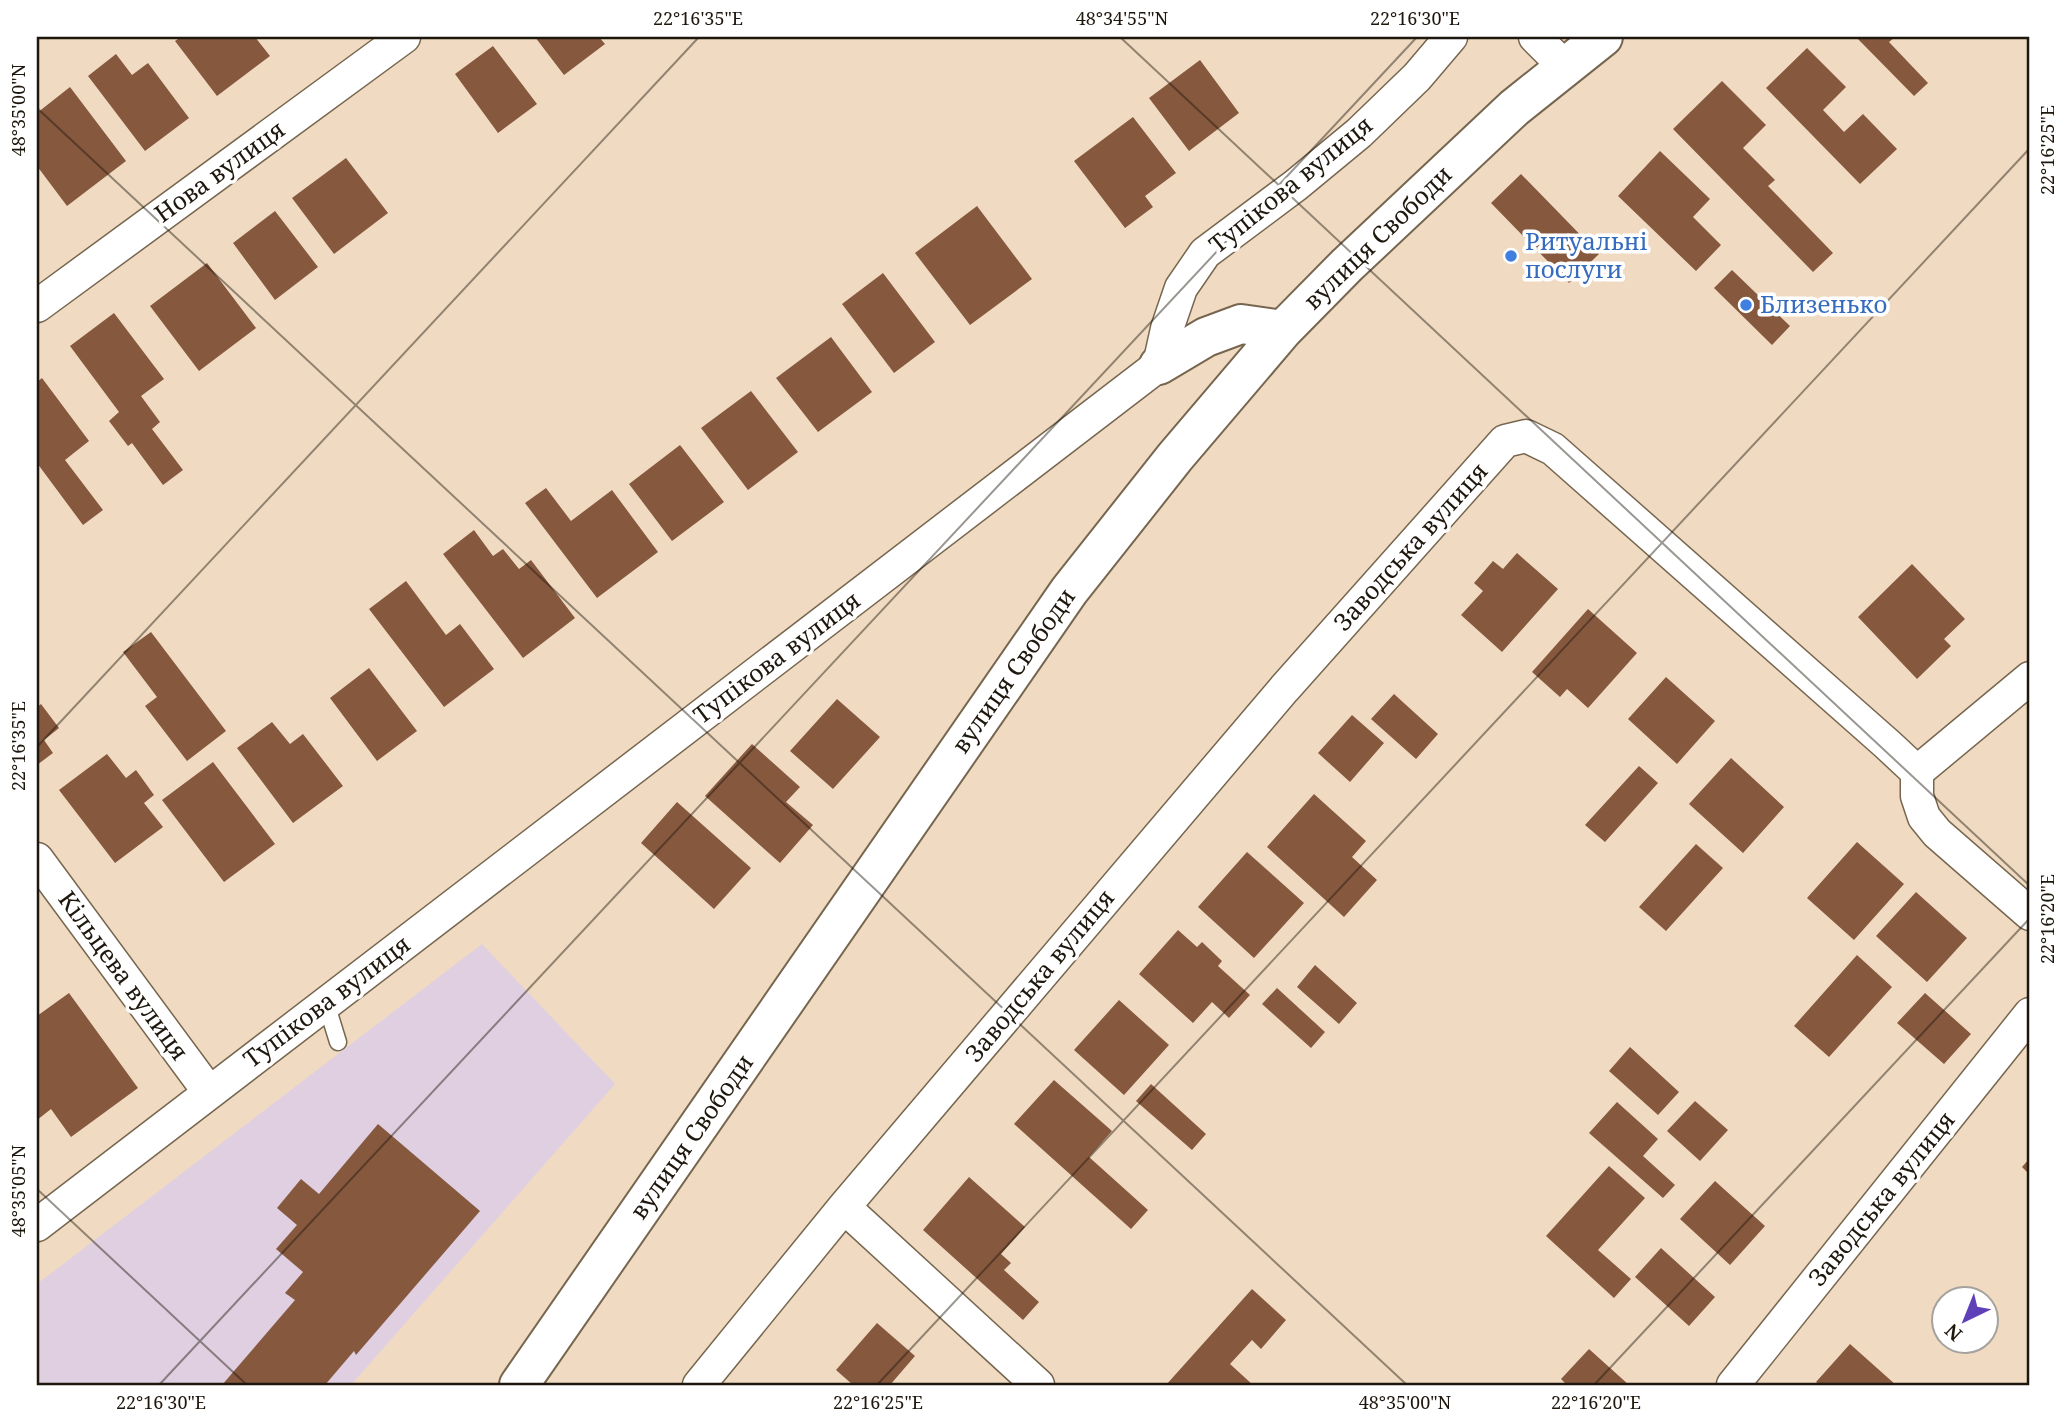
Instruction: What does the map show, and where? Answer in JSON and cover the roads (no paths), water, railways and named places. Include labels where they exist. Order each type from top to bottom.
[{"type":"main road","name":"вулиця Свободи","points":[[519,1385],[1069,591],[1175,457],[1283,331],[1347,265],[1514,108],[1603,37]]},
{"type":"main road","points":[[1159,365],[1206,337],[1241,324],[1283,331]]},
{"type":"street","name":"Нова вулиця","points":[[37,306],[404,37]]},
{"type":"street","name":"Тупікова вулиця","points":[[37,1225],[1159,365],[1167,329],[1181,288],[1205,253],[1296,185],[1359,133],[1417,77],[1451,37]]},
{"type":"street","points":[[1535,37],[1565,67]]},
{"type":"street","name":"Заводська вулиця","points":[[699,1385],[844,1207],[1284,689],[1505,441],[1526,436],[1553,449],[1917,772]]},
{"type":"street","points":[[2030,678],[1917,772],[1917,796],[1924,817],[1937,833],[2030,914]]},
{"type":"street","name":"Кільцева вулиця","points":[[37,859],[209,1092]]},
{"type":"street","name":"Заводська вулиця","points":[[1733,1385],[2030,1014]]},
{"type":"street","points":[[844,1207],[1038,1385]]},
{"type":"lane","points":[[326,1003],[338,1042]]},
{"type":"place","name":"Ритуальні послуги","points":[[1511,256]]},
{"type":"place","name":"Близенько","points":[[1746,305]]}]
